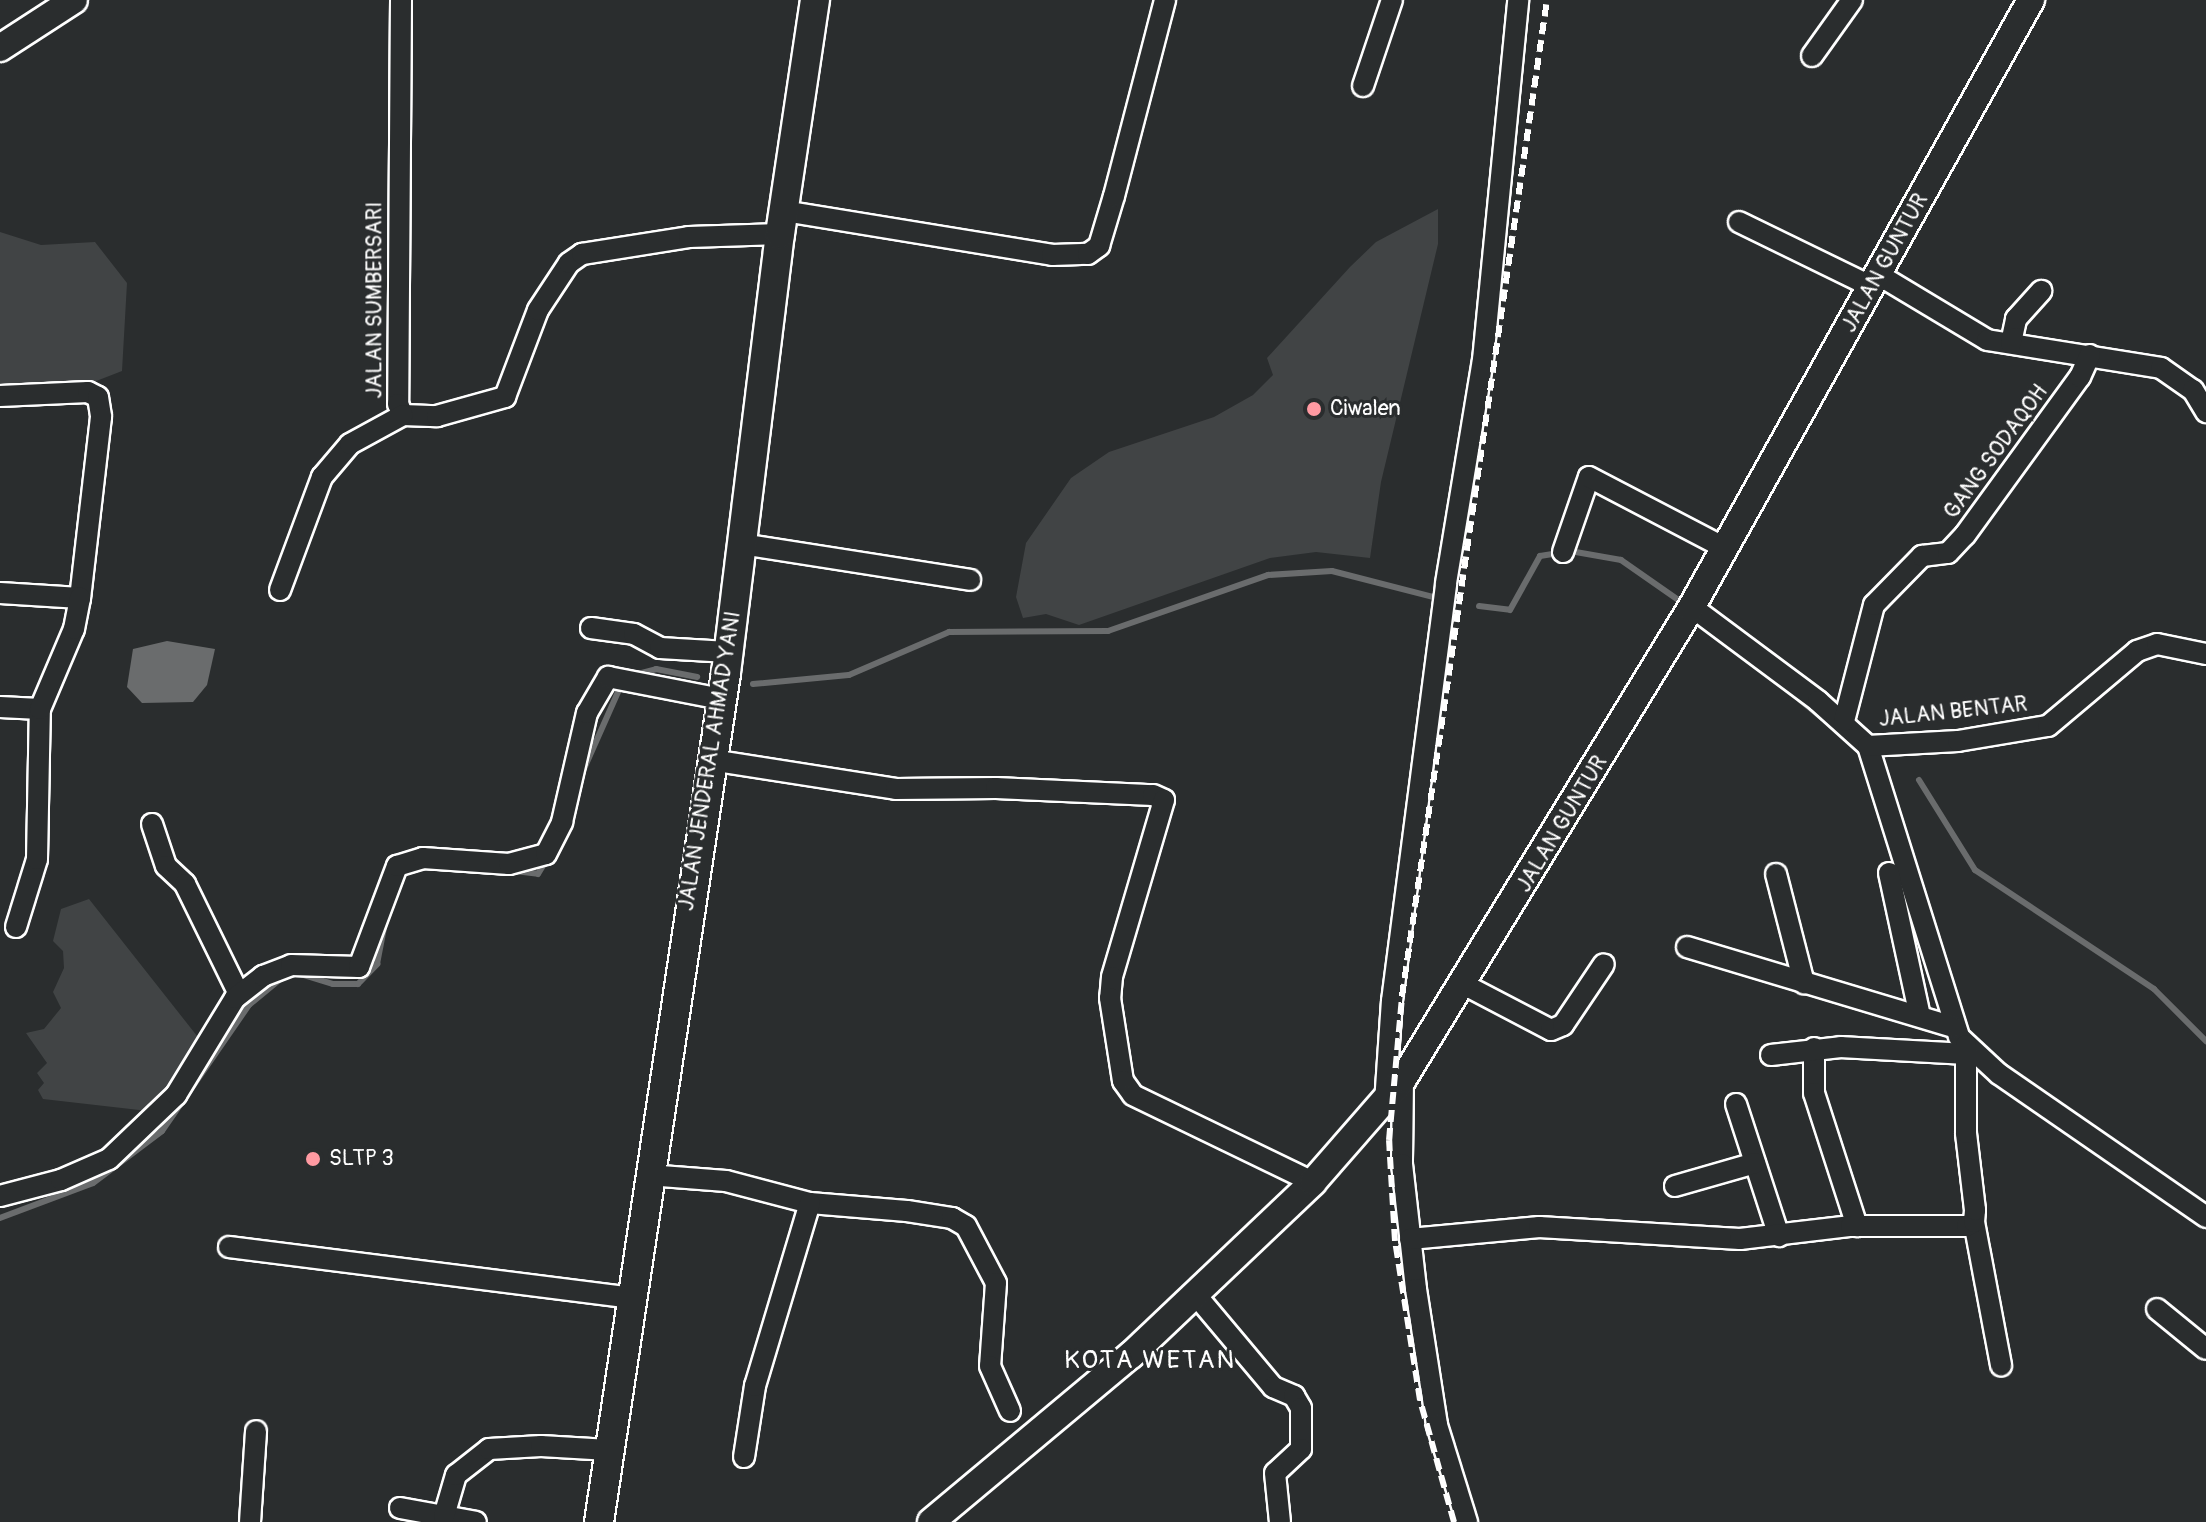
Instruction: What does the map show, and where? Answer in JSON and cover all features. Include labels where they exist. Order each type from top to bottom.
[{"type":"main road","name":"JALAN JENDERAL AHMAD YANI","points":[[599,1522],[648,1175],[728,653],[782,222],[815,0]]},
{"type":"street","points":[[0,48],[74,0]]},
{"type":"street","name":"JALAN SUMBERSARI","points":[[401,0],[398,404],[403,415],[437,416],[505,397],[538,310],[569,263],[582,254],[782,222]]},
{"type":"street","points":[[782,222],[1052,255],[1088,254],[1099,246],[1165,0]]},
{"type":"street","points":[[1363,86],[1392,0]]},
{"type":"street","points":[[1385,1103],[1392,1001],[1444,599],[1483,360],[1518,0]]},
{"type":"street","points":[[1812,56],[1852,0]]},
{"type":"street","name":"JALAN GUNTUR","points":[[931,1522],[1018,1424],[1131,1355],[1313,1182],[1403,1079],[1692,608],[2031,0]]},
{"type":"street","points":[[1739,222],[1875,281],[1972,335],[2161,368],[2193,390],[2206,412]]},
{"type":"street","points":[[2011,343],[2016,319],[2041,291]]},
{"type":"street","name":"GANG SODAQOH","points":[[1844,721],[1874,605],[1922,556],[1948,553],[1965,535],[2080,377],[2090,355]]},
{"type":"street","points":[[0,396],[88,392],[98,397],[101,417],[74,629],[40,709],[37,859],[16,927]]},
{"type":"street","points":[[280,590],[322,477],[350,444],[403,415]]},
{"type":"street","points":[[1563,552],[1589,477],[1725,548]]},
{"type":"street","points":[[741,544],[970,580]]},
{"type":"street","points":[[0,593],[80,598]]},
{"type":"street","points":[[1692,608],[1844,721],[1868,746],[1911,872],[1954,1027],[1966,1050],[1974,1222],[2001,1365]]},
{"type":"street","points":[[591,628],[634,634],[654,647],[728,653]]},
{"type":"street","name":"JALAN BENTAR","points":[[1868,746],[1958,741],[2048,726],[2137,651],[2157,644],[2206,654]]},
{"type":"street","points":[[0,1196],[76,1175],[109,1159],[182,1088],[239,994],[291,965],[359,967],[371,945],[391,871],[406,861],[509,864],[546,854],[562,822],[587,713],[608,677],[721,697]]},
{"type":"street","points":[[0,707],[40,709]]},
{"type":"street","points":[[711,760],[896,789],[996,788],[1159,797],[1163,810],[1112,977],[1123,1081],[1133,1095],[1313,1182]]},
{"type":"street","points":[[152,824],[166,866],[185,884],[239,994]]},
{"type":"street","points":[[1889,873],[1920,1016]]},
{"type":"street","points":[[1776,874],[1804,983]]},
{"type":"street","points":[[1687,947],[1954,1027]]},
{"type":"street","points":[[1463,984],[1551,1030],[1563,1025],[1604,964]]},
{"type":"street","points":[[1814,1048],[1814,1093],[1857,1226]]},
{"type":"street","points":[[1771,1055],[1814,1048],[1966,1050],[2206,1217]]},
{"type":"street","points":[[1403,1079],[1402,1164],[1410,1239],[1437,1425],[1467,1522]]},
{"type":"street","points":[[1736,1104],[1779,1236]]},
{"type":"street","points":[[1675,1186],[1755,1163]]},
{"type":"street","points":[[648,1175],[726,1181],[810,1203],[907,1211],[952,1218],[966,1226],[996,1283],[990,1366],[1018,1424]]},
{"type":"street","points":[[744,1457],[755,1386],[810,1203]]},
{"type":"street","points":[[1410,1239],[1539,1227],[1689,1238],[1779,1236],[1857,1226],[1974,1222]]},
{"type":"street","points":[[229,1247],[631,1298]]},
{"type":"street","points":[[1195,1294],[1273,1387],[1294,1396],[1301,1408],[1301,1449],[1276,1469],[1280,1522]]},
{"type":"street","points":[[2157,1309],[2206,1349]]},
{"type":"street","points":[[250,1522],[256,1431]]},
{"type":"street","points":[[444,1516],[456,1475],[489,1449],[609,1450]]},
{"type":"street","points":[[400,1508],[476,1522]]},
{"type":"shaded area","name":"Ciwalen","points":[[1438,209],[1438,244],[1381,482],[1370,558],[1316,552],[1270,558],[1079,625],[1046,614],[1023,618],[1016,597],[1026,543],[1071,478],[1109,452],[1214,417],[1253,395],[1273,375],[1267,358],[1350,267],[1376,242]]},
{"type":"shaded area","points":[[0,232],[41,245],[95,242],[127,283],[122,371],[86,385],[0,389]]},
{"type":"shaded area","points":[[167,641],[215,649],[207,685],[193,702],[142,703],[127,687],[133,649]]},
{"type":"shaded area","points":[[89,899],[201,1041],[148,1111],[43,1099],[38,1090],[44,1083],[37,1073],[47,1063],[26,1033],[44,1029],[61,1008],[53,992],[64,968],[63,951],[53,941],[61,909]]},
{"type":"waterway","points":[[1570,551],[1621,560],[1687,606]]},
{"type":"waterway","points":[[1479,606],[1510,610],[1540,556],[1559,553]]},
{"type":"waterway","points":[[753,684],[849,675],[949,632],[1108,631],[1268,575],[1332,571],[1441,599]]},
{"type":"waterway","points":[[634,675],[656,669],[697,677]]},
{"type":"waterway","points":[[583,771],[622,683]]},
{"type":"waterway","points":[[1800,700],[1822,718]]},
{"type":"waterway","points":[[1919,780],[1975,870],[2154,989],[2206,1041]]},
{"type":"waterway","points":[[515,871],[538,874],[547,859]]},
{"type":"waterway","points":[[300,974],[333,984],[358,984],[377,964],[385,923]]},
{"type":"waterway","points":[[0,1218],[93,1183],[162,1131],[249,1005],[283,977]]},
{"type":"railway","points":[[1454,1522],[1420,1400],[1395,1241],[1389,1140],[1402,996],[1547,0]]},
{"type":"place","name":"Ciwalen","points":[[1314,409]]},
{"type":"place","name":"SLTP 3","points":[[313,1159]]},
{"type":"district","name":"KOTA WETAN","points":[[1150,1361]]}]
